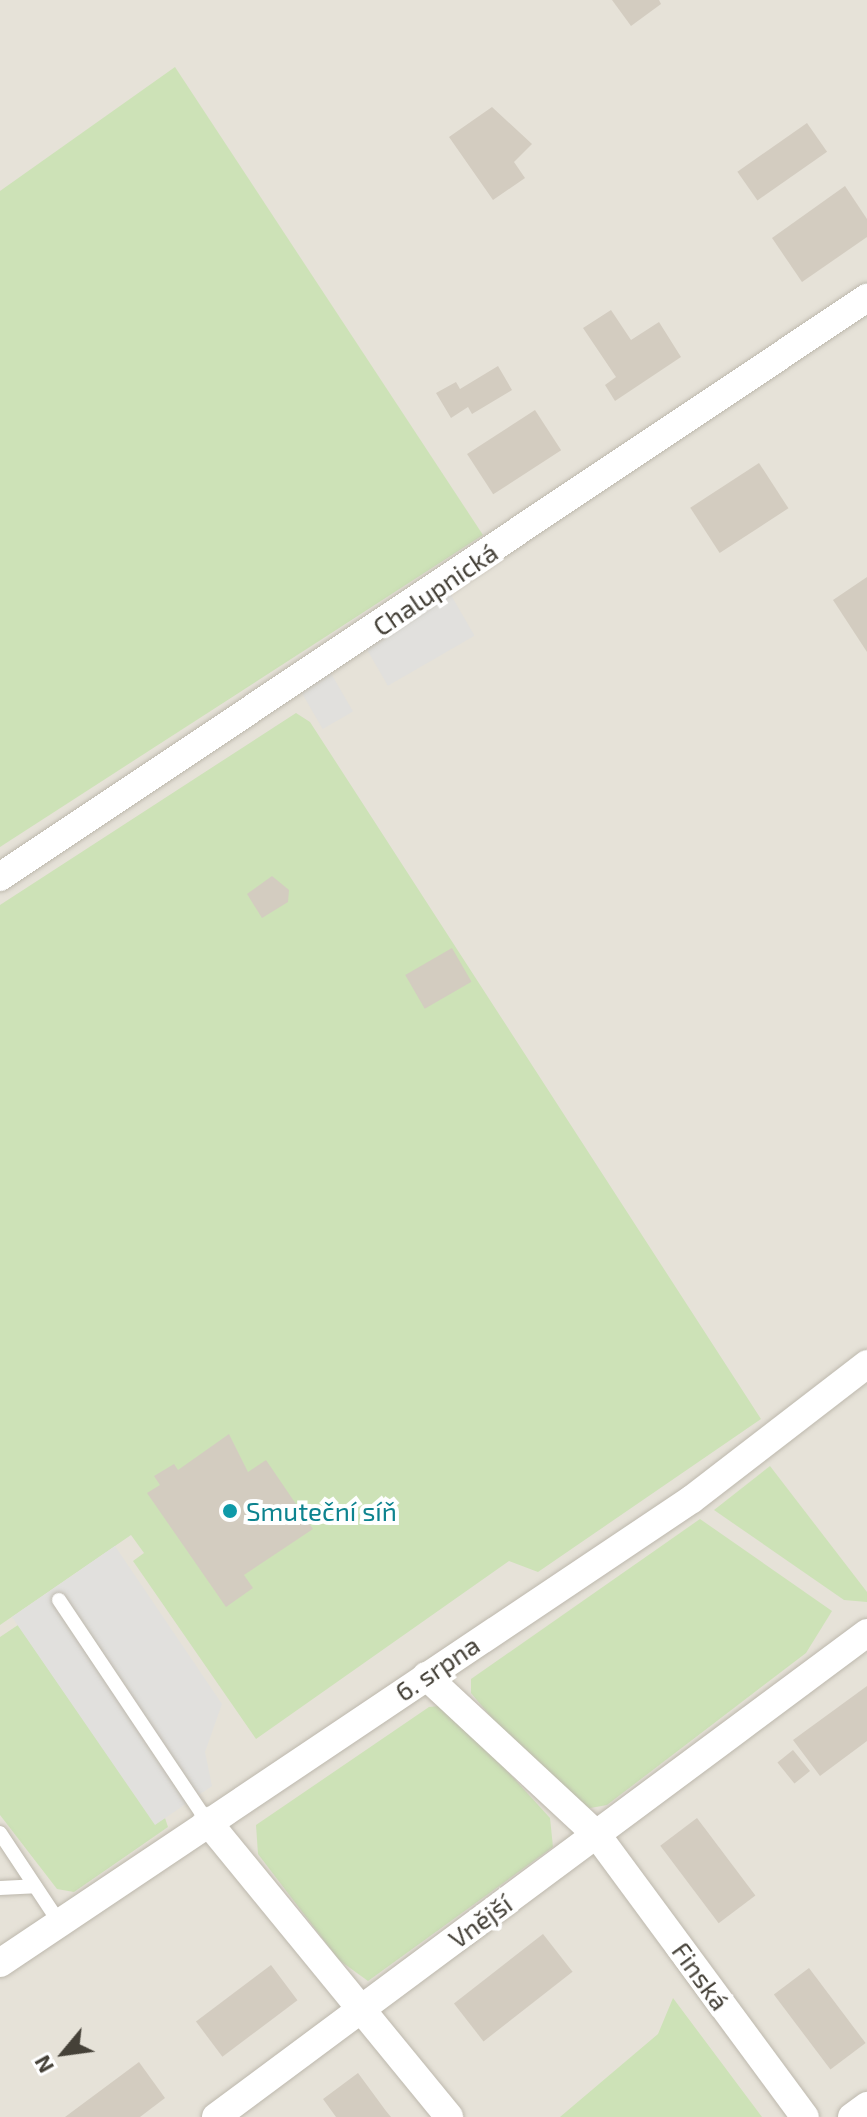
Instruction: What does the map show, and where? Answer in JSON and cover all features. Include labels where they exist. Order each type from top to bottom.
[{"type":"street","name":"Chalupnická","points":[[0,877],[867,298]]},
{"type":"street","name":"6. srpna","points":[[0,1963],[207,1821],[692,1499],[867,1364]]},
{"type":"street","points":[[597,1835],[867,1633]]},
{"type":"street","name":"Finská","points":[[426,1676],[597,1835],[805,2117]]},
{"type":"street","points":[[207,1821],[363,2007],[449,2117]]},
{"type":"street","name":"Vnější","points":[[216,2117],[597,1835]]},
{"type":"street","points":[[852,2117],[867,2106]]},
{"type":"lane","points":[[59,1600],[207,1821]]},
{"type":"lane","points":[[0,1833],[59,1922]]},
{"type":"lane","points":[[0,1888],[35,1886]]},
{"type":"shaded area","points":[[0,0],[867,0],[867,2117],[0,2117]]},
{"type":"shaded area","points":[[444,583],[475,636],[388,686],[357,633]]},
{"type":"shaded area","points":[[325,663],[353,711],[323,729],[295,680]]},
{"type":"shaded area","points":[[115,1546],[222,1704],[205,1752],[212,1786],[155,1825],[12,1617]]},
{"type":"green space","points":[[175,67],[483,535],[0,847],[0,191]]},
{"type":"green space","points":[[296,713],[310,722],[761,1419],[538,1572],[509,1561],[256,1739],[133,1561],[144,1553],[131,1535],[0,1625],[0,905]]},
{"type":"green space","points":[[770,1466],[867,1592],[867,1602],[844,1600],[714,1510]]},
{"type":"green space","points":[[700,1519],[832,1611],[806,1653],[607,1805],[585,1809],[537,1772],[471,1693],[471,1679]]},
{"type":"green space","points":[[18,1625],[155,1824],[165,1818],[168,1827],[74,1892],[57,1889],[0,1815],[0,1637]]},
{"type":"green space","points":[[439,1706],[457,1716],[550,1818],[553,1847],[368,1981],[339,1960],[258,1854],[256,1825],[429,1707]]},
{"type":"green space","points":[[673,1998],[762,2117],[560,2117],[658,2034]]},
{"type":"building","points":[[612,0],[659,0],[661,4],[631,26]]},
{"type":"building","points":[[492,107],[532,144],[514,162],[525,178],[493,200],[449,137]]},
{"type":"building","points":[[807,123],[827,152],[757,200],[737,172]]},
{"type":"building","points":[[845,186],[867,219],[867,237],[802,282],[772,238]]},
{"type":"building","points":[[611,310],[631,340],[659,322],[681,357],[615,401],[605,385],[616,377],[583,328]]},
{"type":"building","points":[[498,366],[512,390],[472,414],[468,407],[451,418],[436,393],[456,382],[460,389]]},
{"type":"building","points":[[535,410],[561,450],[493,494],[467,454]]},
{"type":"building","points":[[759,463],[788,508],[720,553],[690,508]]},
{"type":"building","points":[[867,577],[867,652],[833,600]]},
{"type":"building","points":[[272,876],[289,890],[288,902],[262,918],[247,894]]},
{"type":"building","points":[[452,948],[472,982],[425,1009],[405,975]]},
{"type":"building","name":"Smuteční síň","points":[[229,1434],[248,1472],[266,1460],[313,1529],[244,1575],[253,1588],[226,1607],[147,1493],[160,1485],[154,1476],[174,1464],[178,1470]]},
{"type":"building","points":[[867,1686],[867,1741],[820,1776],[793,1740]]},
{"type":"building","points":[[793,1750],[810,1771],[794,1784],[777,1763]]},
{"type":"building","points":[[697,1818],[755,1895],[719,1923],[660,1846]]},
{"type":"building","points":[[543,1934],[573,1972],[484,2041],[454,2004]]},
{"type":"building","points":[[271,1965],[297,2000],[222,2057],[196,2022]]},
{"type":"building","points":[[809,1968],[866,2043],[830,2070],[774,1994]]},
{"type":"building","points":[[139,2062],[165,2098],[140,2117],[65,2117]]},
{"type":"building","points":[[358,2073],[391,2117],[336,2117],[323,2099]]},
{"type":"place","name":"Smuteční síň","points":[[230,1511]]}]
